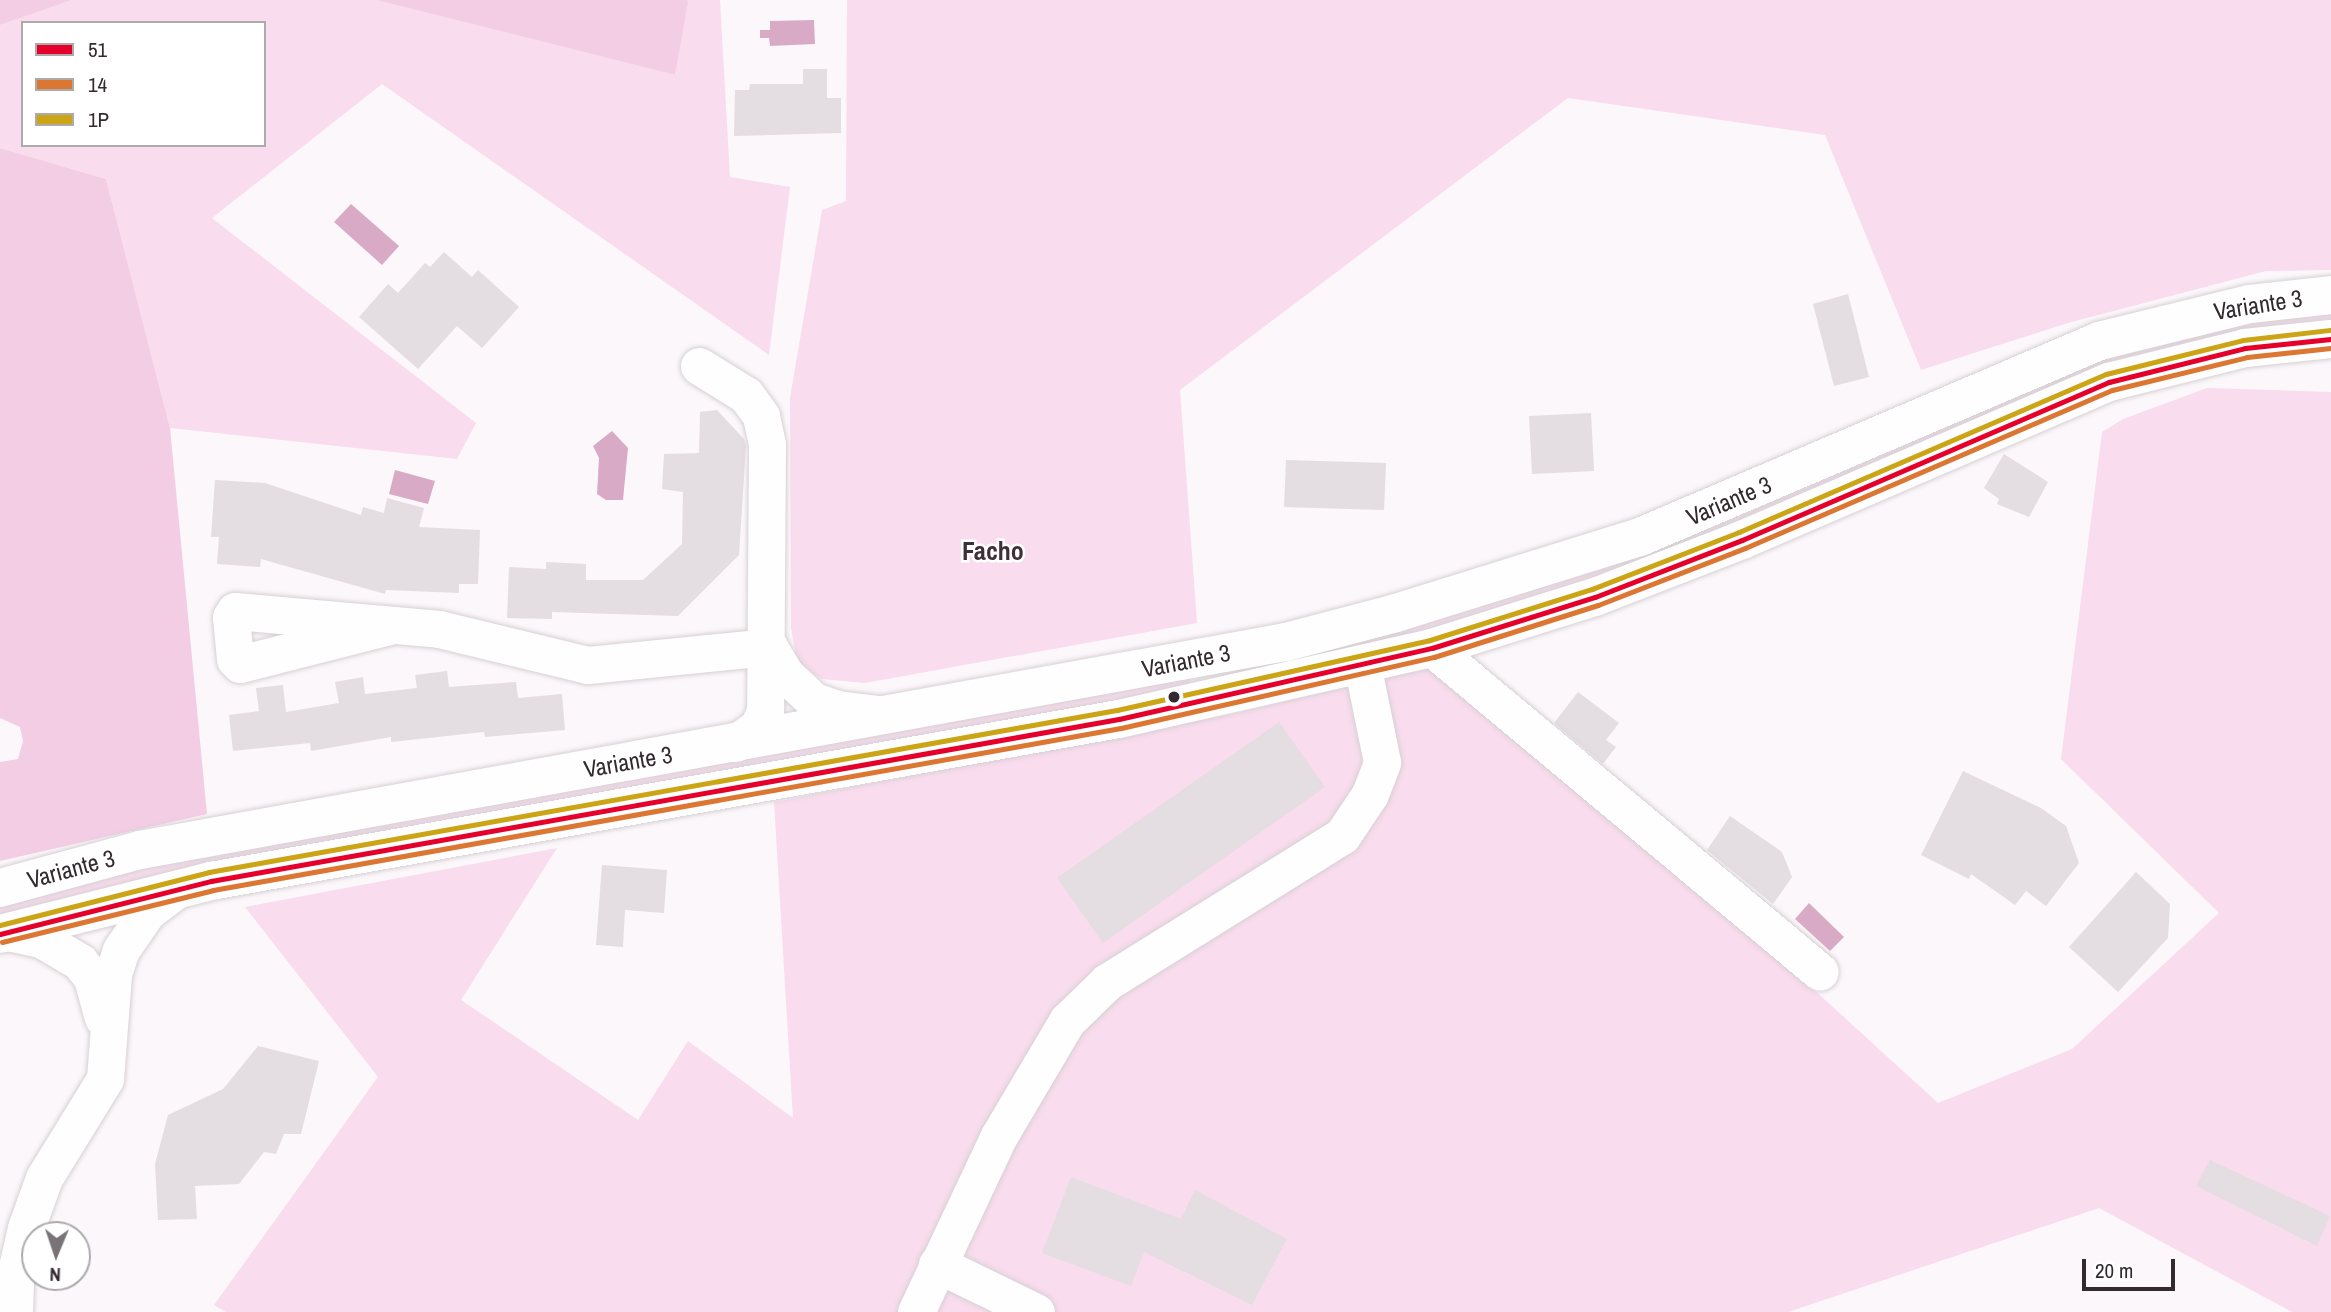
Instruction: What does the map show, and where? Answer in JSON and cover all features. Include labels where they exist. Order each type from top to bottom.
[{"type":"main road","name":"Variante 3","points":[[0,888],[140,850],[1205,658],[1396,613],[1629,541],[1730,502],[2024,369],[2099,341],[2250,304],[2331,295]]},
{"type":"main road","name":"Variante 3","points":[[3,933],[176,890],[1119,719],[1432,648],[1595,597],[1742,540],[2109,382],[2245,348],[2331,339]]},
{"type":"street","points":[[699,366],[746,395],[761,416],[767,444],[769,647],[765,711],[758,727],[735,743]]},
{"type":"street","points":[[389,626],[439,629],[588,665],[769,647]]},
{"type":"street","points":[[769,647],[786,676],[814,701],[837,709],[888,715]]},
{"type":"street","points":[[1432,648],[1819,972]]},
{"type":"street","points":[[916,1312],[999,1136],[1067,1021],[1107,982],[1342,836],[1370,794],[1382,762],[1362,664]]},
{"type":"street","points":[[14,1312],[15,1276],[26,1228],[44,1178],[105,1079],[113,974],[121,950],[147,912],[176,890]]},
{"type":"street","points":[[3,933],[41,939],[80,962],[92,978],[109,1052]]},
{"type":"street","points":[[937,1264],[1036,1312]]},
{"type":"shaded area","points":[[0,0],[72,0],[0,25]]},
{"type":"shaded area","points":[[72,0],[376,0],[675,75],[687,0],[720,0],[730,177],[790,187],[769,355],[382,84],[212,218],[476,423],[457,459],[170,428],[106,179],[0,148],[0,25]]},
{"type":"shaded area","points":[[376,0],[687,0],[688,2],[675,75]]},
{"type":"shaded area","points":[[847,0],[2331,0],[2331,270],[2266,271],[2068,323],[1921,370],[1825,135],[1568,98],[1180,390],[1197,623],[865,683],[821,679],[797,661],[791,628],[790,398],[822,210],[846,201]]},
{"type":"shaded area","points":[[814,20],[815,44],[770,46],[769,38],[760,38],[760,30],[770,30],[770,21]]},
{"type":"shaded area","points":[[0,148],[106,179],[170,428],[207,814],[0,861],[0,762],[18,759],[23,741],[20,727],[0,718]]},
{"type":"shaded area","points":[[351,204],[399,246],[382,265],[334,222]]},
{"type":"shaded area","points":[[2331,312],[2331,324],[1773,515],[1531,603],[1260,675],[1258,665],[2120,352],[2240,323]]},
{"type":"shaded area","points":[[2207,388],[2331,392],[2331,1312],[2292,1312],[2099,1208],[1788,1312],[226,1312],[214,1305],[378,1077],[245,907],[557,848],[461,1000],[638,1120],[688,1041],[793,1118],[774,802],[1237,713],[1454,661],[1938,1103],[2072,1049],[2219,913],[2061,759],[2102,432],[2123,419]]},
{"type":"shaded area","points":[[612,431],[628,448],[623,500],[606,500],[597,494],[599,458],[593,446]]},
{"type":"shaded area","points":[[395,470],[435,481],[428,504],[389,494]]},
{"type":"shaded area","points":[[1190,678],[1193,691],[0,916],[0,902],[104,875]]},
{"type":"shaded area","points":[[1809,903],[1844,937],[1830,951],[1795,919]]},
{"type":"building","points":[[803,69],[827,69],[827,98],[841,98],[841,133],[734,136],[735,90],[749,90],[750,84],[803,84]]},
{"type":"building","points":[[444,252],[472,277],[478,270],[519,307],[482,348],[457,326],[418,369],[359,317],[388,284],[398,293],[425,263],[430,267]]},
{"type":"building","points":[[1848,294],[1869,377],[1834,386],[1813,304]]},
{"type":"building","points":[[717,410],[744,439],[746,446],[739,555],[678,616],[552,612],[552,619],[507,618],[509,567],[546,569],[546,562],[586,564],[586,580],[643,580],[682,544],[683,492],[662,489],[664,454],[699,453],[700,412]]},
{"type":"building","points":[[1591,413],[1594,471],[1532,474],[1529,416]]},
{"type":"building","points":[[2004,454],[2048,482],[2029,517],[1997,504],[1999,499],[1984,488]]},
{"type":"building","points":[[1286,460],[1386,463],[1384,510],[1284,507]]},
{"type":"building","points":[[215,480],[265,483],[361,515],[363,507],[384,513],[387,498],[424,508],[419,527],[480,530],[478,584],[459,584],[459,593],[386,590],[385,594],[261,559],[260,567],[217,564],[219,537],[211,537]]},
{"type":"building","points":[[447,671],[449,687],[516,682],[518,698],[562,694],[565,730],[485,737],[484,732],[391,742],[391,737],[311,751],[310,743],[233,751],[229,715],[259,711],[256,688],[283,685],[286,712],[339,703],[335,682],[363,677],[365,694],[417,688],[415,675]]},
{"type":"building","points":[[1578,692],[1619,723],[1606,740],[1616,747],[1603,764],[1554,723]]},
{"type":"building","points":[[1279,722],[1325,787],[1103,943],[1057,878]]},
{"type":"building","points":[[1963,771],[2041,808],[2066,826],[2079,863],[2046,906],[2026,891],[2015,905],[1971,874],[1969,879],[1921,855]]},
{"type":"building","points":[[1730,816],[1782,852],[1792,877],[1773,904],[1707,850]]},
{"type":"building","points":[[602,865],[667,870],[664,913],[625,910],[623,947],[596,945]]},
{"type":"building","points":[[2136,872],[2170,904],[2168,938],[2118,992],[2069,947]]},
{"type":"building","points":[[258,1046],[319,1061],[301,1134],[284,1134],[276,1154],[264,1152],[239,1184],[195,1186],[197,1219],[158,1220],[155,1164],[168,1115],[223,1089]]},
{"type":"building","points":[[2210,1160],[2330,1216],[2317,1246],[2196,1186]]},
{"type":"building","points":[[1071,1177],[1181,1219],[1195,1190],[1287,1239],[1252,1305],[1144,1252],[1131,1286],[1042,1253]]},
{"type":"transit line","name":"1P","points":[[0,925],[209,872],[1117,710],[1430,640],[1592,589],[1739,532],[2106,374],[2243,340],[2330,330]]},
{"type":"transit line","name":"51","points":[[0,934],[211,881],[1119,719],[1432,648],[1595,597],[1742,540],[2109,382],[2245,348],[2331,339]]},
{"type":"transit line","name":"14","points":[[2,942],[213,890],[1121,728],[1434,657],[1598,605],[1745,548],[2112,390],[2247,357],[2331,348]]},
{"type":"district","name":"Facho","points":[[993,551]]}]
